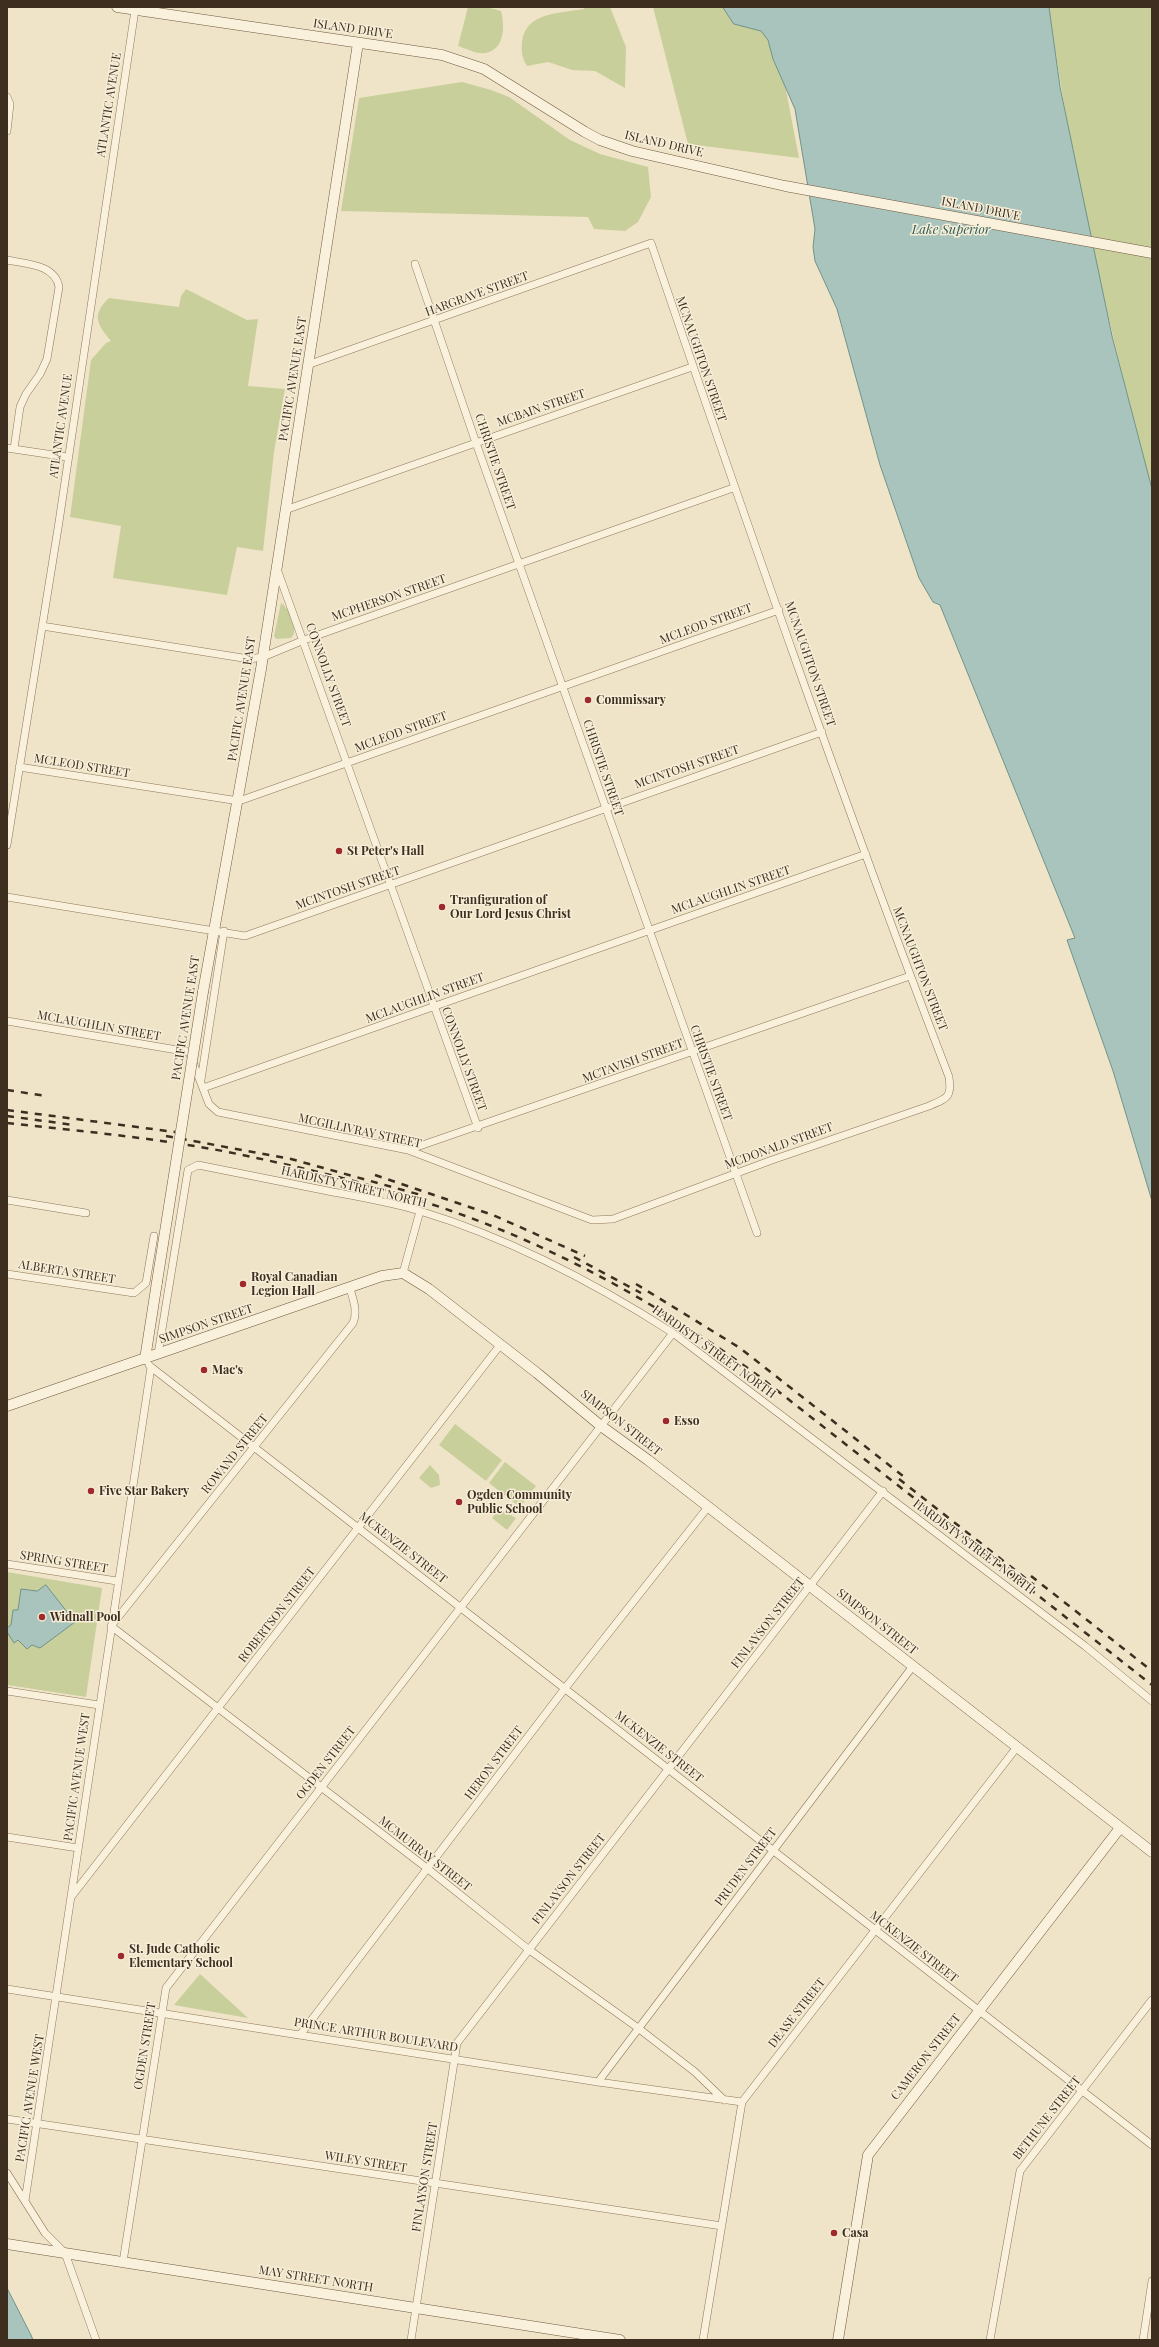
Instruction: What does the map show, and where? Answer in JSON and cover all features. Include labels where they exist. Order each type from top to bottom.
[{"type":"street","name":"ISLAND DRIVE","points":[[117,7],[442,55],[484,69],[585,132],[600,140],[632,151],[785,186],[1152,254]]},
{"type":"street","name":"ATLANTIC AVENUE","points":[[7,845],[42,626],[134,10]]},
{"type":"street","name":"PACIFIC AVENUE EAST","points":[[148,1363],[158,1282],[203,992],[219,930],[285,510],[310,364],[358,43]]},
{"type":"street","points":[[7,97],[10,104],[7,131]]},
{"type":"street","name":"HARGRAVE STREET","points":[[310,364],[651,243]]},
{"type":"street","name":"MCNAUGHTON STREET","points":[[651,243],[733,488],[779,610],[910,976],[949,1077],[951,1091]]},
{"type":"street","points":[[7,260],[48,270],[57,280],[59,287],[47,359],[40,374],[26,394],[20,407],[10,449],[67,457]]},
{"type":"street","name":"CHRISTIE STREET","points":[[415,264],[476,443],[691,1052],[757,1233]]},
{"type":"street","name":"MCBAIN STREET","points":[[285,510],[692,367]]},
{"type":"street","name":"MCPHERSON STREET","points":[[42,626],[249,659],[263,656],[304,640],[733,488]]},
{"type":"street","name":"CONNOLLY STREET","points":[[276,568],[304,640],[433,1007],[478,1128]]},
{"type":"street","name":"MCLEOD STREET","points":[[19,767],[239,801],[779,610]]},
{"type":"street","name":"MCINTOSH STREET","points":[[7,897],[219,930],[245,936],[822,732]]},
{"type":"street","name":"MCLAUGHLIN STREET","points":[[7,1021],[189,1052],[201,1086],[433,1007],[866,854]]},
{"type":"street","points":[[201,1086],[219,930]]},
{"type":"street","name":"MCTAVISH STREET","points":[[408,1150],[478,1128],[910,976]]},
{"type":"street","name":"MCGILLIVRAY STREET","points":[[201,1086],[209,1104],[218,1112],[408,1150],[592,1220],[612,1219]]},
{"type":"street","name":"MCDONALD STREET","points":[[612,1219],[929,1106],[948,1097],[951,1091]]},
{"type":"street","name":"HARDISTY STREET NORTH","points":[[158,1354],[188,1170],[193,1166],[198,1165],[372,1199],[420,1211],[474,1230],[579,1278],[638,1310],[673,1333],[1085,1646],[1152,1701]]},
{"type":"street","points":[[7,1200],[86,1213]]},
{"type":"street","points":[[403,1273],[420,1211]]},
{"type":"street","name":"ALBERTA STREET","points":[[7,1274],[134,1293],[146,1283],[154,1236]]},
{"type":"street","name":"SIMPSON STREET","points":[[7,1406],[148,1363],[158,1354],[382,1276],[403,1273],[429,1289],[501,1344],[601,1426],[708,1507],[1152,1852]]},
{"type":"street","name":"ROWAND STREET","points":[[111,1626],[353,1323],[356,1316],[350,1288]]},
{"type":"street","name":"OGDEN STREET","points":[[123,2262],[161,2012],[166,1988],[673,1333]]},
{"type":"street","name":"ROBERTSON STREET","points":[[70,1898],[359,1529],[501,1344]]},
{"type":"street","name":"MCKENZIE STREET","points":[[148,1363],[359,1529],[566,1688],[978,2011],[1152,2145]]},
{"type":"street","name":"PACIFIC AVENUE WEST","points":[[25,2201],[38,2124],[148,1363]]},
{"type":"street","name":"FINLAYSON STREET","points":[[411,2340],[457,2043],[528,1949],[670,1769],[883,1492]]},
{"type":"street","name":"HERON STREET","points":[[300,2035],[566,1688],[708,1507]]},
{"type":"street","name":"SPRING STREET","points":[[7,1564],[117,1582]]},
{"type":"street","name":"MCMURRAY STREET","points":[[111,1626],[428,1869],[528,1949],[638,2028],[695,2072],[724,2100]]},
{"type":"street","name":"PRUDEN STREET","points":[[598,2082],[772,1849],[912,1666]]},
{"type":"street","points":[[7,1690],[99,1705]]},
{"type":"street","name":"DEASE STREET","points":[[703,2340],[742,2102],[876,1931],[1017,1747]]},
{"type":"street","name":"CAMERON STREET","points":[[838,2340],[868,2154],[1120,1828]]},
{"type":"street","points":[[7,1837],[78,1848]]},
{"type":"street","name":"PRINCE ARTHUR BOULEVARD","points":[[7,1989],[455,2058],[598,2082],[742,2102]]},
{"type":"street","name":"BETHUNE STREET","points":[[990,2340],[1020,2171],[1152,2000]]},
{"type":"street","name":"WILEY STREET","points":[[7,2119],[722,2226]]},
{"type":"street","points":[[7,2173],[45,2233],[65,2253],[96,2340]]},
{"type":"street","name":"MAY STREET NORTH","points":[[7,2244],[620,2340]]},
{"type":"street","points":[[1143,2340],[1152,2281]]},
{"type":"green space","points":[[468,7],[486,7],[501,11],[503,23],[502,36],[500,42],[492,51],[479,53],[458,46]]},
{"type":"green space","points":[[585,7],[610,7],[626,47],[625,88],[595,71],[572,70],[548,62],[527,66],[525,63],[522,54],[522,42],[525,32],[530,25],[537,19],[555,13],[584,9]]},
{"type":"green space","points":[[653,7],[770,7],[799,158],[688,144]]},
{"type":"green space","points":[[1049,7],[1152,7],[1152,489],[1121,370],[1093,250],[1068,129]]},
{"type":"green space","points":[[462,82],[509,97],[570,140],[600,154],[648,167],[651,197],[638,222],[625,231],[594,229],[588,217],[341,211],[359,98]]},
{"type":"green space","points":[[186,289],[247,320],[258,319],[248,386],[285,389],[274,452],[263,551],[237,547],[227,595],[113,578],[121,526],[70,517],[91,360],[106,343],[111,341],[102,330],[98,320],[98,315],[103,304],[109,298],[179,307],[181,296]]},
{"type":"green space","points":[[281,603],[290,614],[294,625],[291,638],[276,639],[274,636]]},
{"type":"green space","points":[[455,1424],[502,1460],[486,1481],[439,1445]]},
{"type":"green space","points":[[505,1462],[536,1486],[520,1507],[489,1483]]},
{"type":"green space","points":[[430,1465],[439,1475],[440,1485],[431,1488],[419,1478]]},
{"type":"green space","points":[[499,1509],[516,1518],[507,1530],[492,1518]]},
{"type":"green space","points":[[7,1572],[102,1588],[86,1697],[7,1685]]},
{"type":"green space","points":[[200,1974],[248,2018],[174,2005]]},
{"type":"water","name":"Lake Superior","points":[[723,7],[1049,7],[1060,87],[1112,336],[1152,489],[1152,1201],[1113,1071],[1067,940],[1075,938],[940,605],[933,602],[919,578],[880,465],[837,309],[815,261],[813,247],[815,229],[795,109],[773,59],[768,40],[761,31],[734,24]]},
{"type":"water","name":"Widnall Pool","points":[[46,1585],[75,1622],[40,1648],[32,1645],[27,1649],[18,1640],[14,1643],[7,1632],[7,1628],[11,1625],[13,1610],[18,1610],[21,1589],[37,1591]]},
{"type":"water","points":[[7,2288],[31,2335],[33,2340],[8,2340]]},
{"type":"railway","points":[[7,1090],[46,1096]]},
{"type":"railway","points":[[7,1110],[175,1132]]},
{"type":"railway","points":[[7,1116],[74,1125]]},
{"type":"railway","points":[[7,1123],[118,1135],[201,1147],[302,1168],[375,1187],[448,1210],[550,1251],[643,1300],[702,1337],[760,1377],[1152,1685]]},
{"type":"railway","points":[[166,1136],[291,1159],[421,1195]]},
{"type":"railway","points":[[375,1175],[493,1215],[585,1256]]},
{"type":"railway","points":[[574,1257],[641,1293]]},
{"type":"railway","points":[[636,1284],[740,1348],[908,1480]]},
{"type":"railway","points":[[899,1479],[1034,1585]]},
{"type":"railway","points":[[1031,1576],[1152,1671]]},
{"type":"place","name":"Commissary","points":[[588,700]]},
{"type":"place","name":"St Peter's Hall","points":[[339,851]]},
{"type":"place","name":"Tranfiguration of Our Lord Jesus Christ","points":[[442,907]]},
{"type":"place","name":"Royal Canadian Legion Hall","points":[[243,1284]]},
{"type":"place","name":"Mac's","points":[[204,1370]]},
{"type":"place","name":"Esso","points":[[666,1421]]},
{"type":"place","name":"Five Star Bakery","points":[[91,1491]]},
{"type":"place","name":"Ogden Community Public School","points":[[459,1502]]},
{"type":"place","name":"Widnall Pool","points":[[42,1617]]},
{"type":"place","name":"St. Jude Catholic Elementary School","points":[[121,1956]]},
{"type":"place","name":"Casa","points":[[834,2233]]}]
